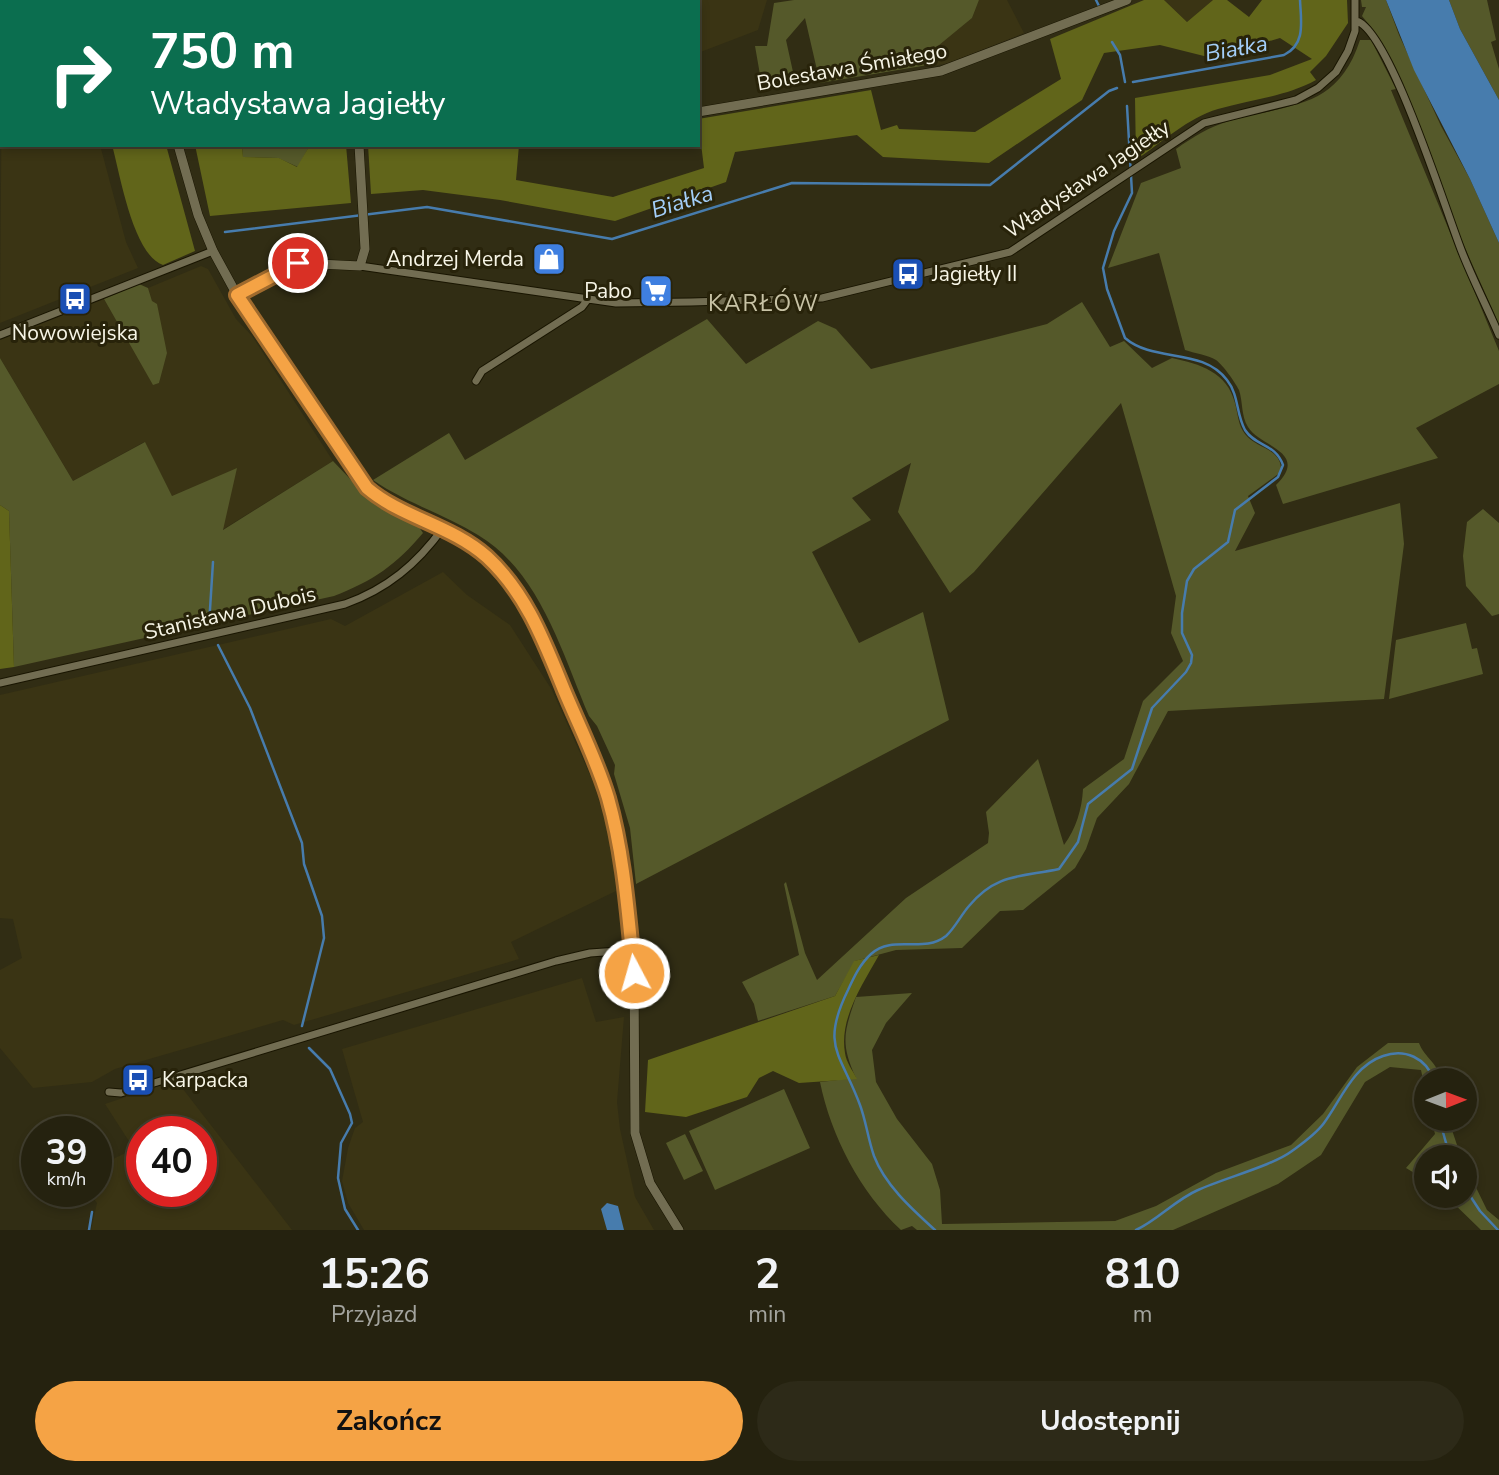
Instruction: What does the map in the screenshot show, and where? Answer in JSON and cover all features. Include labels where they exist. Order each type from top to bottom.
[{"type":"street","name":"Bolesława Śmiałego","points":[[700,112],[941,71],[1127,0]]},
{"type":"street","name":"Władysława Jagiełły","points":[[237,295],[298,263],[360,266],[616,303],[836,296],[1016,250],[1204,123],[1296,100],[1318,88],[1342,62],[1352,41],[1356,21],[1355,0]]},
{"type":"street","points":[[1356,21],[1365,24],[1371,32],[1395,76],[1462,251],[1499,335]]},
{"type":"street","points":[[179,147],[198,215],[213,251],[237,295],[367,488],[386,502],[443,528],[480,551],[522,597],[538,627],[608,800],[617,838],[632,950],[636,1028],[635,1133],[650,1183],[678,1230]]},
{"type":"street","points":[[185,147],[188,177]]},
{"type":"street","points":[[359,147],[365,249],[360,266]]},
{"type":"street","points":[[0,335],[213,251]]},
{"type":"street","points":[[476,381],[482,371],[582,307],[588,299]]},
{"type":"street","name":"Stanisława Dubois","points":[[0,683],[345,604],[372,593],[395,579],[419,558],[443,528]]},
{"type":"street","points":[[109,1092],[121,1093],[568,957],[632,950]]},
{"type":"shaded area","points":[[700,0],[767,0],[758,30],[700,52]]},
{"type":"shaded area","points":[[979,0],[1007,0],[1024,33],[949,63],[929,67],[926,55],[972,18]]},
{"type":"shaded area","points":[[1144,0],[1164,0],[1187,22],[1213,0],[1227,0],[1249,17],[1262,0],[1347,0],[1348,23],[1326,56],[1310,72],[1316,80],[1280,94],[1207,113],[1186,124],[1136,160],[1135,98],[1270,75],[1312,59],[1280,38],[1212,58],[1160,45],[1104,53],[1082,100],[989,163],[883,157],[857,135],[735,152],[726,182],[615,221],[500,200],[423,190],[371,194],[368,147],[519,147],[516,180],[613,197],[704,168],[700,119],[871,90],[881,130],[897,125],[899,129],[975,132],[1061,79],[1050,39]]},
{"type":"shaded area","points":[[1164,0],[1213,0],[1187,22]]},
{"type":"shaded area","points":[[1,147],[101,147],[126,242],[138,268],[0,323]]},
{"type":"shaded area","points":[[112,147],[167,147],[195,251],[163,265],[153,258],[136,230]]},
{"type":"shaded area","points":[[195,147],[242,147],[243,157],[279,158],[297,167],[309,147],[346,147],[351,203],[210,216]]},
{"type":"shaded area","points":[[201,266],[208,269],[236,319],[252,336],[333,461],[222,530],[236,469],[172,496],[144,442],[73,481],[0,358],[0,340],[104,299],[153,384],[159,383],[167,352],[148,288]]},
{"type":"shaded area","points":[[0,505],[9,511],[14,667],[0,669]]},
{"type":"shaded area","points":[[443,572],[467,595],[510,625],[552,690],[594,784],[611,840],[616,891],[511,942],[519,959],[294,1025],[283,1020],[115,1069],[92,1082],[33,1088],[0,1048],[0,970],[22,958],[13,919],[0,918],[0,695],[331,619],[345,626]]},
{"type":"shaded area","points":[[879,955],[854,1002],[846,1027],[846,1056],[857,1079],[799,1083],[773,1071],[759,1078],[747,1097],[686,1117],[645,1112],[648,1060],[835,996],[854,961]]},
{"type":"shaded area","points":[[582,978],[596,1022],[624,1017],[617,1102],[620,1129],[635,1197],[654,1230],[364,1230],[348,1203],[342,1181],[355,1128],[363,1122],[342,1049]]},
{"type":"shaded area","points":[[176,1080],[204,1116],[126,1116],[126,1137],[105,1104]]},
{"type":"shaded area","points":[[217,1133],[292,1230],[91,1230],[96,1207],[112,1207],[112,1159],[126,1153],[126,1207],[217,1207]]},
{"type":"green space","points":[[794,0],[979,0],[972,18],[927,55],[928,65],[820,83],[805,18],[786,40],[795,81],[763,92],[755,46],[767,46],[774,3]]},
{"type":"green space","points":[[1361,0],[1386,0],[1441,126],[1470,179],[1499,243],[1499,325],[1457,230],[1403,84],[1377,35],[1362,16],[1366,7],[1362,7]]},
{"type":"green space","points":[[1449,0],[1487,0],[1496,40],[1491,42],[1499,69],[1499,100],[1460,29]]},
{"type":"green space","points":[[1360,40],[1371,40],[1396,89],[1391,90],[1499,351],[1499,384],[1416,428],[1438,458],[1283,504],[1276,485],[1288,465],[1285,457],[1248,427],[1239,390],[1222,366],[1213,358],[1185,350],[1159,253],[1108,268],[1141,183],[1181,168],[1176,149],[1222,123],[1291,106],[1324,92],[1338,80],[1350,63]]},
{"type":"green space","points":[[242,147],[309,147],[298,167],[278,158],[243,157]]},
{"type":"green space","points":[[139,284],[148,288],[152,301],[157,304],[167,353],[159,383],[153,385],[104,299]]},
{"type":"green space","points":[[1082,302],[1110,347],[1124,341],[1152,368],[1172,358],[1193,363],[1219,377],[1231,392],[1245,434],[1278,458],[1281,472],[1248,496],[1255,513],[1235,551],[1400,503],[1404,544],[1384,699],[1168,711],[1129,784],[1097,818],[1086,849],[1075,868],[1023,910],[1000,911],[962,948],[896,950],[855,961],[835,996],[758,1021],[754,1004],[742,982],[799,955],[784,884],[786,882],[805,953],[817,980],[906,898],[988,843],[986,812],[1038,759],[1064,845],[1078,818],[1083,789],[1124,759],[1143,701],[1183,661],[1171,633],[1176,596],[1121,403],[974,572],[950,593],[898,512],[911,463],[852,498],[871,520],[812,552],[859,643],[923,612],[949,720],[636,884],[630,828],[614,774],[615,765],[597,726],[589,716],[547,616],[533,592],[518,570],[478,535],[373,480],[449,433],[465,460],[707,319],[746,364],[818,321],[836,329],[871,369],[1047,324]]},
{"type":"green space","points":[[0,358],[73,481],[145,442],[172,496],[237,468],[223,530],[333,461],[372,502],[417,524],[423,533],[383,571],[334,596],[14,667],[9,511],[0,505]]},
{"type":"green space","points":[[1483,509],[1499,523],[1499,614],[1492,616],[1466,586],[1463,556],[1467,522]]},
{"type":"green space","points":[[1466,623],[1472,649],[1477,648],[1483,674],[1389,699],[1396,640]]},
{"type":"green space","points":[[912,993],[886,1023],[872,1050],[876,1082],[897,1119],[932,1164],[940,1190],[942,1224],[1115,1221],[1156,1206],[1216,1173],[1291,1145],[1323,1114],[1357,1067],[1388,1043],[1419,1043],[1436,1068],[1390,1067],[1365,1082],[1321,1155],[1278,1184],[1173,1230],[917,1230],[912,1226],[901,1230],[860,1181],[849,1162],[832,1123],[820,1082],[856,1078],[848,1056],[846,1037],[856,997]]},
{"type":"green space","points":[[784,1089],[810,1148],[715,1190],[689,1131]]},
{"type":"green space","points":[[1434,1131],[1452,1131],[1457,1145],[1426,1145],[1435,1134]]},
{"type":"green space","points":[[685,1134],[703,1171],[684,1180],[666,1143]]},
{"type":"green space","points":[[1414,1159],[1414,1173],[1406,1168]]},
{"type":"green space","points":[[1477,1190],[1487,1210],[1499,1220],[1499,1230],[1481,1230],[1458,1208],[1477,1208]]},
{"type":"water","points":[[1386,0],[1449,0],[1460,29],[1499,100],[1499,243],[1470,179],[1414,70]]},
{"type":"water","points":[[607,1203],[618,1206],[624,1230],[607,1230],[601,1209]]},
{"type":"waterway","points":[[1096,0],[1099,6]]},
{"type":"waterway","name":"Białka","points":[[1133,82],[1284,55],[1299,39],[1300,0]]},
{"type":"waterway","points":[[1112,42],[1120,55],[1125,82]]},
{"type":"waterway","name":"Białka","points":[[225,232],[427,207],[612,239],[792,183],[990,185],[1109,91],[1117,88]]},
{"type":"waterway","points":[[935,1230],[892,1187],[874,1156],[862,1111],[840,1061],[834,1038],[835,1025],[848,990],[864,962],[880,948],[937,941],[949,933],[969,906],[989,887],[1010,878],[1059,869],[1078,842],[1088,804],[1132,769],[1152,708],[1186,672],[1191,663],[1192,655],[1182,633],[1187,581],[1194,569],[1228,542],[1235,510],[1278,477],[1283,465],[1275,453],[1254,440],[1245,430],[1231,386],[1217,370],[1205,363],[1137,346],[1125,338],[1107,289],[1103,268],[1114,231],[1132,193],[1127,106]]},
{"type":"waterway","points":[[209,625],[213,562]]},
{"type":"waterway","points":[[218,645],[250,708],[302,843],[304,864],[322,916],[324,938],[302,1026]]},
{"type":"waterway","points":[[309,1048],[330,1069],[350,1114],[352,1123],[341,1143],[338,1178],[345,1209],[358,1230]]},
{"type":"waterway","points":[[1136,1230],[1190,1194],[1273,1162],[1292,1151],[1321,1127],[1356,1076],[1373,1061],[1391,1054],[1407,1054],[1427,1068]]},
{"type":"waterway","points":[[1443,1131],[1447,1145]]},
{"type":"waterway","points":[[1477,1206],[1498,1230]]},
{"type":"waterway","points":[[89,1230],[92,1212]]},
{"type":"place","name":"Andrzej Merda","points":[[549,259]]},
{"type":"place","name":"Jagiełły II","points":[[908,274]]},
{"type":"place","name":"Pabo","points":[[656,291]]},
{"type":"place","name":"Nowowiejska","points":[[75,299]]},
{"type":"place","name":"Karpacka","points":[[138,1080]]},
{"type":"district","name":"KARŁÓW","points":[[764,303]]},
{"type":"route","points":[[298,263],[237,295],[367,488],[386,502],[453,534],[480,551],[502,572],[528,608],[605,788],[615,825],[634,973]]}]
